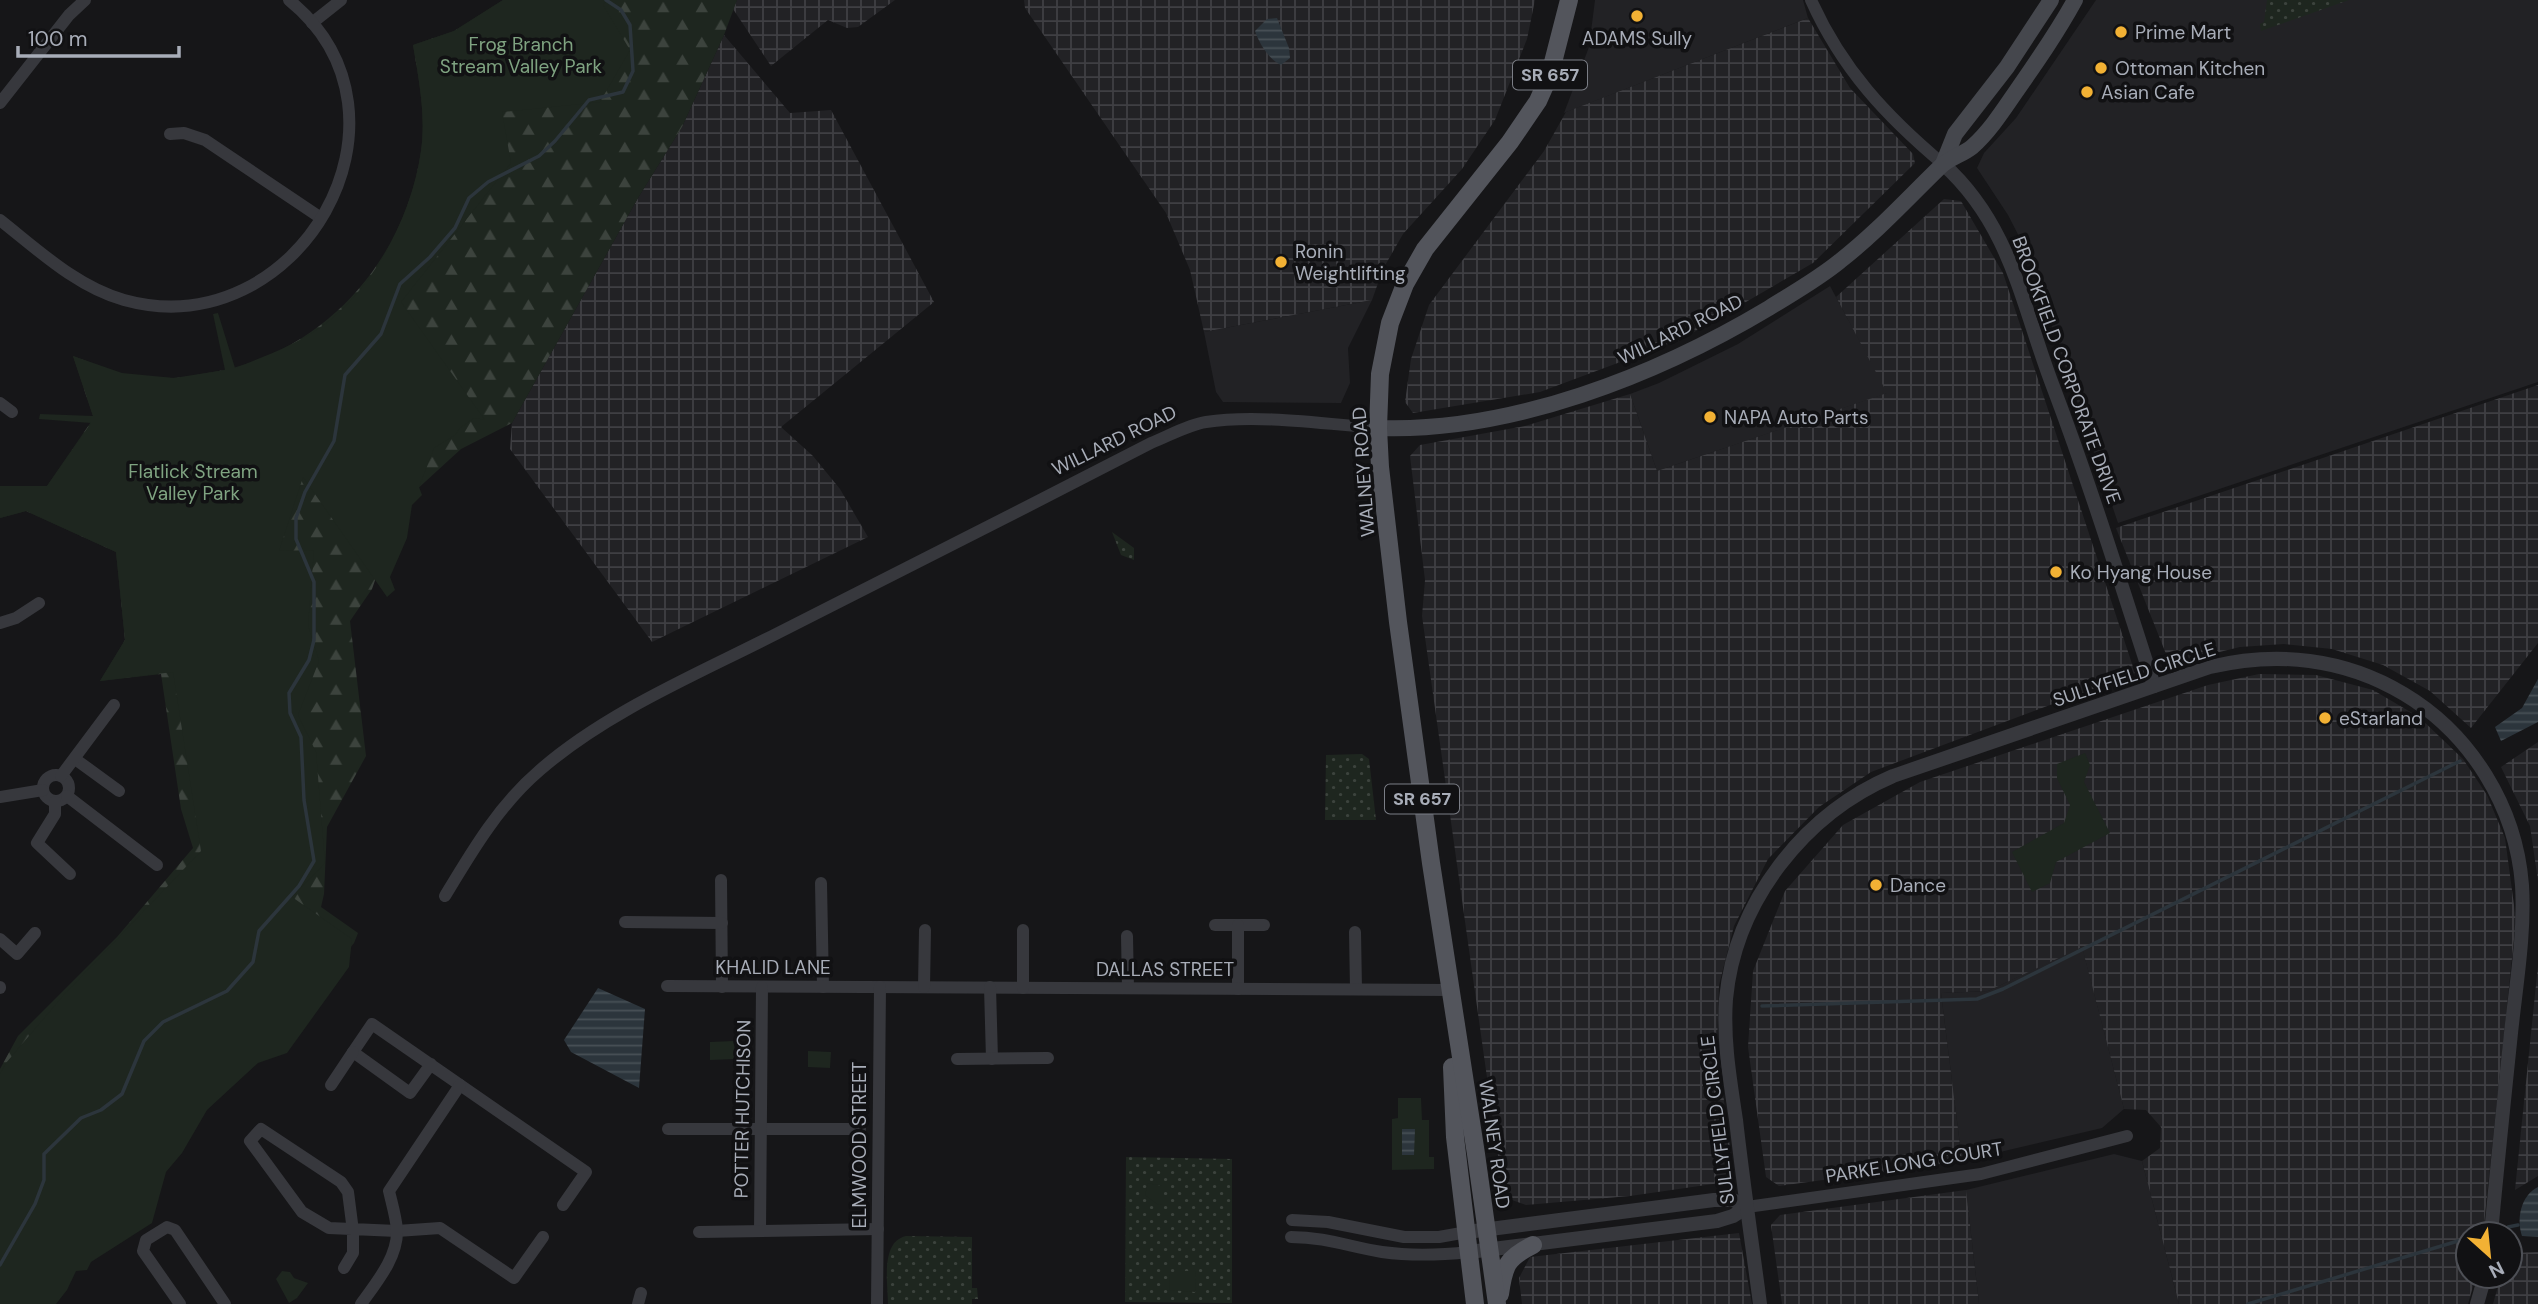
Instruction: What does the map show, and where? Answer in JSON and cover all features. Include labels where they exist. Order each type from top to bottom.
[{"type":"main road","name":"WALNEY ROAD","points":[[1498,1304],[1449,990],[1398,622],[1380,467],[1380,374],[1390,323],[1405,284],[1425,249],[1510,142],[1538,101],[1550,74],[1569,0]]},
{"type":"main road","name":"WILLARD ROAD","points":[[1943,164],[1955,134],[2007,67],[2051,0]]},
{"type":"main road","name":"WILLARD ROAD","points":[[1378,428],[1415,429],[1448,425],[1530,409],[1602,388],[1682,355],[1741,324],[1833,266],[1894,213],[1943,164],[1971,148],[1995,121],[2048,47],[2076,0]]},
{"type":"main road","name":"WALNEY ROAD","points":[[1449,990],[1455,1137],[1475,1304]]},
{"type":"main road","points":[[1498,1304],[1502,1278],[1509,1260],[1533,1245]]},
{"type":"street","points":[[0,103],[69,15],[85,0]]},
{"type":"street","points":[[0,220],[61,267],[102,292],[137,303],[174,308],[214,302],[257,284],[292,255],[321,218],[332,199],[345,162],[349,119],[346,92],[339,69],[330,48],[313,23],[289,0]]},
{"type":"street","points":[[313,23],[341,0]]},
{"type":"street","name":"BROOKFIELD CORPORATE DRIVE","points":[[1811,0],[1831,41],[1860,83],[1961,180],[1978,200],[2004,246],[2053,389],[2070,429],[2154,686]]},
{"type":"street","points":[[170,134],[184,133],[205,139],[321,218]]},
{"type":"street","points":[[0,403],[12,412]]},
{"type":"street","name":"WILLARD ROAD","points":[[445,896],[477,843],[512,798],[540,770],[586,734],[1151,443],[1191,426],[1220,421],[1286,421],[1378,428]]},
{"type":"street","points":[[0,623],[16,618],[39,603]]},
{"type":"street","name":"SULLYFIELD CIRCLE","points":[[1760,1304],[1726,1045],[1727,998],[1739,944],[1756,903],[1780,864],[1794,847],[1835,809],[1880,781],[2210,667],[2261,658],[2295,659],[2347,668],[2396,689],[2427,709],[2466,747],[2487,777],[2504,811],[2520,866],[2523,904],[2492,1220]]},
{"type":"street","points":[[61,776],[114,705]]},
{"type":"street","points":[[75,758],[119,791]]},
{"type":"street","points":[[70,874],[37,843],[55,814],[61,799],[69,785],[61,776],[55,775],[47,778],[43,790],[47,798],[61,799],[157,865]]},
{"type":"street","points":[[0,797],[43,790]]},
{"type":"street","points":[[722,880],[722,987]]},
{"type":"street","points":[[821,883],[823,987]]},
{"type":"street","points":[[625,922],[722,923]]},
{"type":"street","points":[[1215,925],[1264,925]]},
{"type":"street","points":[[1238,925],[1238,989]]},
{"type":"street","points":[[924,987],[925,930]]},
{"type":"street","points":[[1023,930],[1023,988]]},
{"type":"street","points":[[1356,932],[1356,989]]},
{"type":"street","points":[[0,939],[17,954],[34,933]]},
{"type":"street","points":[[1127,936],[1128,988]]},
{"type":"street","name":"KHALID LANE","points":[[667,986],[880,987]]},
{"type":"street","name":"POTTER HUTCHISON","points":[[760,1231],[762,987]]},
{"type":"street","name":"DALLAS STREET","points":[[880,987],[1449,990]]},
{"type":"street","name":"ELMWOOD STREET","points":[[877,1304],[880,987]]},
{"type":"street","points":[[990,988],[992,1059]]},
{"type":"street","points":[[331,1084],[372,1024],[586,1172],[563,1205]]},
{"type":"street","points":[[353,1052],[410,1093],[431,1065]]},
{"type":"street","points":[[957,1059],[1048,1058]]},
{"type":"street","points":[[361,1304],[389,1261],[397,1231],[389,1191],[460,1085]]},
{"type":"street","points":[[344,1268],[352,1253],[353,1231],[348,1192],[341,1182],[261,1129],[250,1141],[302,1212],[329,1228],[353,1231],[397,1231],[440,1228],[514,1278],[542,1237]]},
{"type":"street","points":[[668,1129],[860,1129]]},
{"type":"street","name":"PARKE LONG COURT","points":[[1746,1207],[1982,1174],[2127,1136]]},
{"type":"street","points":[[1292,1220],[1328,1222],[1404,1237],[1440,1237],[1714,1200],[1733,1200],[1746,1207],[1733,1216],[1717,1221],[1469,1252],[1404,1254],[1382,1252],[1330,1239],[1292,1237]]},
{"type":"street","points":[[180,1304],[143,1251],[146,1240],[167,1227],[175,1230],[225,1304]]},
{"type":"street","points":[[699,1232],[878,1229]]},
{"type":"shaded area","points":[[737,0],[895,0],[858,27],[847,28],[828,20],[771,66],[733,9]]},
{"type":"shaded area","points":[[1024,0],[1535,0],[1527,39],[1495,120],[1462,169],[1403,234],[1383,269],[1372,300],[1204,332],[1190,270],[1166,213],[1025,8]]},
{"type":"shaded area","points":[[1595,0],[1803,0],[1808,18],[1564,113],[1589,47]]},
{"type":"shaded area","points":[[2096,0],[2538,0],[2538,382],[2118,523],[2026,250],[2008,215],[1977,168],[1984,153],[2016,118]]},
{"type":"shaded area","points":[[1277,18],[1289,48],[1290,58],[1281,65],[1265,51],[1255,31],[1267,19]]},
{"type":"shaded area","points":[[1808,18],[1850,88],[1913,154],[1915,163],[1813,263],[1682,339],[1540,392],[1413,413],[1405,402],[1411,359],[1429,305],[1544,151],[1566,112]]},
{"type":"shaded area","points":[[724,35],[790,113],[831,110],[934,302],[781,427],[813,456],[840,489],[868,537],[652,642],[510,449],[512,423],[638,198],[682,127]]},
{"type":"shaded area","points":[[1944,199],[1961,201],[2003,273],[2135,673],[1871,772],[1819,807],[1768,859],[1734,926],[1719,985],[1717,1046],[1733,1172],[1727,1182],[1630,1196],[1526,1205],[1512,1200],[1502,1184],[1422,616],[1425,580],[1410,456],[1420,445],[1525,426],[1630,394],[1657,471],[1887,393],[1836,297]]},
{"type":"shaded area","points":[[1830,286],[1888,393],[1657,471],[1630,394],[1659,383],[1738,344]]},
{"type":"shaded area","points":[[1372,300],[1348,348],[1350,383],[1341,403],[1223,402],[1216,392],[1204,332]]},
{"type":"shaded area","points":[[2538,385],[2538,643],[2471,728],[2430,691],[2383,665],[2332,649],[2284,644],[2240,647],[2170,664],[2116,528]]},
{"type":"shaded area","points":[[2259,674],[2316,675],[2373,690],[2419,717],[2463,759],[2487,795],[2505,838],[2516,920],[2484,1220],[2454,1220],[2454,1290],[2472,1290],[2468,1304],[2179,1304],[2142,1161],[2160,1148],[2161,1127],[2146,1110],[2124,1109],[2082,947],[1988,991],[1941,993],[1962,1161],[1779,1186],[1766,1177],[1748,1047],[1753,971],[1785,891],[1843,825],[1920,782],[2208,685]]},
{"type":"shaded area","points":[[2538,679],[2538,722],[2501,741],[2495,727],[2522,708]]},
{"type":"shaded area","points":[[2538,742],[2538,881],[2530,826],[2501,767]]},
{"type":"shaded area","points":[[2082,946],[2124,1109],[2102,1128],[1962,1161],[1941,993],[1988,991]]},
{"type":"shaded area","points":[[2538,965],[2538,1176],[2515,1190]]},
{"type":"shaded area","points":[[598,988],[645,1009],[639,1088],[571,1052],[564,1040]]},
{"type":"shaded area","points":[[1402,1129],[1415,1129],[1414,1155],[1402,1155]]},
{"type":"shaded area","points":[[2114,1154],[2142,1161],[2179,1304],[1979,1304],[1966,1190]]},
{"type":"shaded area","points":[[2538,1187],[2538,1237],[2524,1236],[2524,1220],[2520,1220],[2521,1208],[2532,1191]]},
{"type":"shaded area","points":[[1966,1190],[1979,1304],[1782,1304],[1771,1225],[1780,1215]]},
{"type":"shaded area","points":[[1739,1233],[1752,1304],[1522,1304],[1519,1278],[1530,1257]]},
{"type":"shaded area","points":[[2524,1252],[2538,1252],[2538,1304],[2493,1304],[2497,1290],[2524,1290]]},
{"type":"green space","name":"Flatlick Stream Valley Park","points":[[503,0],[737,0],[682,127],[638,198],[512,423],[461,449],[402,503],[372,589],[350,621],[366,756],[327,827],[321,907],[358,933],[354,943],[274,1043],[0,1304],[0,1069],[18,1036],[117,937],[193,848],[181,809],[161,674],[100,681],[125,640],[116,552],[26,511],[0,518],[0,486],[47,486],[91,422],[93,416],[73,356],[129,375],[171,378],[213,372],[253,362],[290,345],[323,323],[353,296],[378,264],[398,229],[412,191],[421,151],[423,125],[413,45],[454,31]]},
{"type":"green space","name":"Flatlick Stream Valley Park","points":[[503,0],[607,0],[603,5],[630,50],[600,102],[502,112],[511,163],[401,302],[485,420],[474,418],[455,435],[434,448],[419,487],[422,495],[412,505],[407,538],[390,577],[395,590],[387,597],[303,477],[279,551],[314,550],[308,625],[319,661],[298,715],[316,752],[325,863],[292,897],[352,939],[349,967],[287,1053],[258,1063],[207,1110],[182,1153],[166,1172],[152,1223],[91,1262],[87,1270],[76,1271],[67,1290],[56,1304],[0,1304],[0,1074],[6,1063],[62,997],[201,851],[173,672],[100,681],[125,640],[116,552],[26,511],[0,518],[0,486],[47,486],[91,423],[39,419],[40,414],[93,416],[73,356],[122,373],[174,378],[225,370],[213,314],[218,313],[235,368],[304,338],[343,308],[375,269],[389,246],[400,223],[416,175],[423,125],[413,45],[454,31]]},
{"type":"green space","points":[[2267,0],[2349,0],[2261,31],[2260,24],[2264,22]]},
{"type":"green space","points":[[1112,532],[1134,548],[1134,560],[1121,555]]},
{"type":"green space","points":[[2085,753],[2090,765],[2084,782],[2110,833],[2056,862],[2050,883],[2032,892],[2012,852],[2064,823],[2070,805],[2057,778],[2057,764]]},
{"type":"green space","points":[[1362,754],[1369,759],[1376,820],[1325,820],[1326,755]]},
{"type":"green space","points":[[734,1041],[735,1059],[710,1060],[710,1042]]},
{"type":"green space","points":[[808,1051],[831,1052],[830,1068],[808,1067]]},
{"type":"green space","points":[[1398,1098],[1421,1098],[1422,1120],[1429,1120],[1429,1157],[1434,1157],[1434,1169],[1392,1170],[1392,1119],[1398,1118]]},
{"type":"green space","points":[[1126,1157],[1232,1159],[1232,1303],[1125,1302]]},
{"type":"green space","points":[[1148,1183],[1162,1186],[1162,1205],[1145,1195]]},
{"type":"green space","points":[[906,1236],[972,1237],[972,1288],[977,1288],[978,1299],[972,1299],[972,1304],[888,1304],[889,1255],[892,1246]]},
{"type":"green space","points":[[282,1271],[290,1272],[294,1278],[308,1283],[297,1298],[289,1303],[276,1279]]},
{"type":"green space","points":[[1182,1271],[1196,1271],[1195,1292],[1169,1290],[1170,1274],[1182,1274]]},
{"type":"waterway","points":[[0,1265],[35,1204],[44,1180],[44,1154],[81,1118],[101,1110],[122,1094],[144,1041],[163,1022],[227,991],[253,962],[259,931],[299,886],[314,861],[304,800],[301,737],[290,713],[289,693],[309,660],[314,640],[314,582],[296,539],[296,518],[305,492],[334,441],[345,375],[381,334],[400,284],[430,257],[455,228],[469,198],[488,182],[539,156],[589,100],[623,92],[633,71],[630,25],[621,10],[606,0]]},
{"type":"waterway","points":[[1762,1006],[1977,999],[2003,989],[2460,761]]},
{"type":"waterway","points":[[2248,1304],[2454,1242]]},
{"type":"place","name":"ADAMS Sully","points":[[1637,16]]},
{"type":"place","name":"Prime Mart","points":[[2121,32]]},
{"type":"place","name":"Ottoman Kitchen","points":[[2101,68]]},
{"type":"place","name":"Asian Cafe","points":[[2087,92]]},
{"type":"place","name":"Ronin Weightlifting","points":[[1281,262]]},
{"type":"place","name":"NAPA Auto Parts","points":[[1710,417]]},
{"type":"place","name":"Ko Hyang House","points":[[2056,572]]},
{"type":"place","name":"eStarland","points":[[2325,718]]},
{"type":"place","name":"Dance","points":[[1876,885]]},
{"type":"park label","name":"Frog Branch Stream Valley Park","points":[[521,55]]}]
